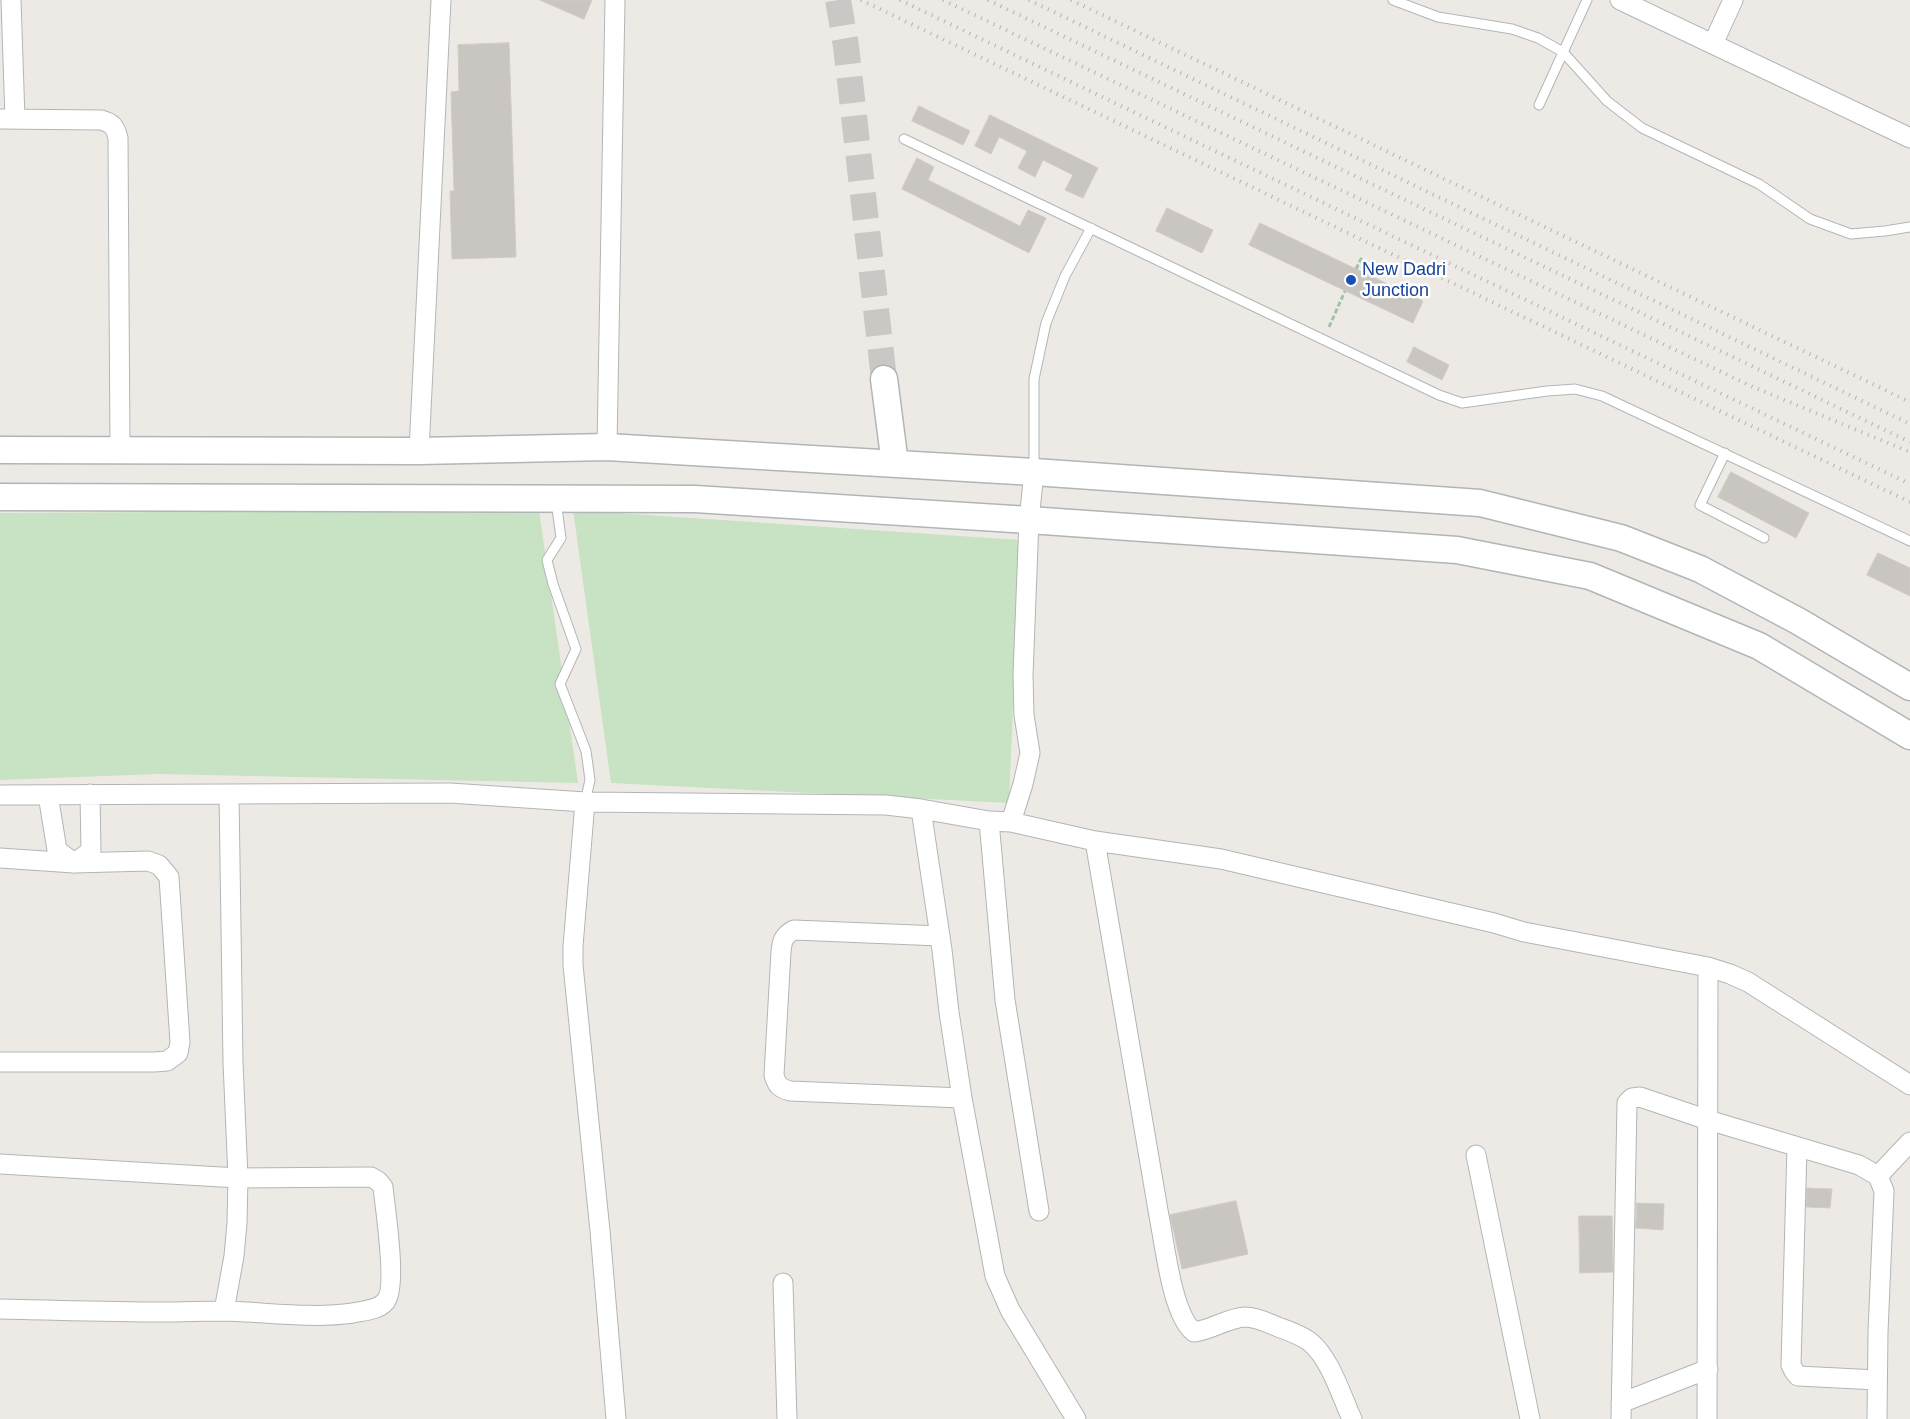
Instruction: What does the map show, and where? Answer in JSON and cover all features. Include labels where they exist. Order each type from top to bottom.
[{"type":"street","points":[[11,0],[8,119],[101,120],[110,122],[116,127],[118,138],[120,450]]},
{"type":"street","points":[[418,451],[441,0]]},
{"type":"street","points":[[607,447],[615,0]]},
{"type":"street","points":[[1620,0],[1910,138]]},
{"type":"street","points":[[1713,44],[1733,0]]},
{"type":"street","points":[[884,379],[895,464]]},
{"type":"street","points":[[0,450],[418,451],[607,447],[1034,472],[1480,503],[1621,538],[1700,569],[1798,622],[1910,687]]},
{"type":"street","points":[[1011,822],[1030,753],[1024,714],[1023,675],[1029,520],[1034,472]]},
{"type":"street","points":[[0,497],[695,499],[1457,550],[1590,576],[1759,646],[1910,736]]},
{"type":"street","points":[[0,795],[450,793],[585,802],[886,806],[921,809],[989,821],[1011,822],[1096,841],[1222,859],[1494,923],[1524,932],[1708,967],[1748,982],[1910,1085]]},
{"type":"street","points":[[74,863],[91,851],[90,794]]},
{"type":"street","points":[[224,1311],[234,1256],[238,1178],[233,1062],[228,794]]},
{"type":"street","points":[[48,795],[57,850],[74,863]]},
{"type":"street","points":[[585,802],[573,965],[600,1230],[616,1419]]},
{"type":"street","points":[[921,809],[962,1098],[995,1276],[1010,1310],[1076,1419]]},
{"type":"street","points":[[989,821],[1004,1000],[1040,1211]]},
{"type":"street","points":[[1096,841],[1159,1216],[1181,1316],[1187,1327],[1194,1332],[1203,1331],[1237,1318],[1247,1317],[1259,1319],[1308,1341],[1318,1349],[1326,1362],[1352,1419]]},
{"type":"street","points":[[0,858],[74,863],[148,862],[159,865],[169,877],[180,1042],[178,1053],[167,1060],[154,1062],[0,1062]]},
{"type":"street","points":[[940,936],[794,930],[786,934],[782,940],[774,1075],[776,1084],[790,1092],[962,1098]]},
{"type":"street","points":[[1708,967],[1708,1419]]},
{"type":"street","points":[[1708,1369],[1621,1411],[1627,1103],[1632,1098],[1640,1097],[1708,1120],[1859,1166],[1878,1176],[1884,1191],[1878,1332],[1877,1419]]},
{"type":"street","points":[[1878,1176],[1910,1142]]},
{"type":"street","points":[[1797,1147],[1791,1364],[1798,1376],[1877,1380]]},
{"type":"street","points":[[1476,1155],[1530,1419]]},
{"type":"street","points":[[0,1164],[238,1178],[371,1177],[383,1187],[391,1287],[389,1296],[384,1303],[375,1308],[352,1313],[162,1312],[0,1308]]},
{"type":"street","points":[[783,1283],[787,1419]]},
{"type":"lane","points":[[1393,0],[1438,17],[1512,29],[1538,38],[1563,52],[1606,101],[1642,128],[1759,184],[1810,219],[1850,234],[1910,227]]},
{"type":"lane","points":[[1539,105],[1587,0]]},
{"type":"lane","points":[[904,139],[1439,395],[1462,403],[1547,391],[1575,390],[1602,396],[1910,541]]},
{"type":"lane","points":[[1034,472],[1034,380],[1046,323],[1065,276],[1091,228]]},
{"type":"lane","points":[[1725,453],[1700,505],[1764,538]]},
{"type":"lane","points":[[556,498],[561,538],[547,560],[553,584],[576,649],[560,684],[586,752],[590,780],[585,802]]},
{"type":"path","points":[[1356,269],[1362,256]]},
{"type":"path","points":[[1323,339],[1346,292]]},
{"type":"green space","points":[[539,510],[578,783],[158,774],[0,780],[0,513]]},
{"type":"green space","points":[[573,510],[1020,540],[1009,803],[611,783]]},
{"type":"building","points":[[540,0],[592,0],[584,19]]},
{"type":"building","points":[[509,43],[516,257],[452,259],[450,191],[454,191],[451,92],[459,91],[458,45]]},
{"type":"building","points":[[919,106],[970,131],[963,145],[912,121]]},
{"type":"building","points":[[990,115],[1098,168],[1083,198],[1065,190],[1073,175],[1043,160],[1035,177],[1018,168],[1027,151],[999,137],[991,154],[975,146]]},
{"type":"building","points":[[917,158],[934,167],[928,180],[1020,226],[1028,210],[1046,218],[1029,253],[902,189]]},
{"type":"building","points":[[1167,208],[1213,230],[1202,253],[1156,231]]},
{"type":"building","name":"New Dadri Junction","points":[[1260,223],[1423,301],[1413,323],[1249,245]]},
{"type":"building","points":[[1414,347],[1449,365],[1442,380],[1407,362]]},
{"type":"building","points":[[1731,472],[1809,513],[1796,538],[1718,497]]},
{"type":"building","points":[[1878,553],[1910,568],[1910,596],[1867,575]]},
{"type":"building","points":[[1807,1188],[1832,1189],[1830,1208],[1807,1207]]},
{"type":"building","points":[[1236,1201],[1248,1254],[1182,1269],[1170,1215]]},
{"type":"building","points":[[1637,1203],[1664,1204],[1663,1230],[1636,1228]]},
{"type":"building","points":[[1579,1216],[1612,1216],[1613,1272],[1580,1273]]},
{"type":"tunnel","points":[[838,0],[846,46],[884,379]]},
{"type":"railway","points":[[861,0],[1910,502]]},
{"type":"railway","points":[[900,0],[1910,484]]},
{"type":"railway","points":[[943,0],[1753,387],[1910,452]]},
{"type":"railway","points":[[988,0],[1910,442]]},
{"type":"railway","points":[[1029,0],[1910,424]]},
{"type":"railway","points":[[1071,0],[1910,402]]},
{"type":"place","name":"New Dadri Junction","points":[[1351,280]]}]
